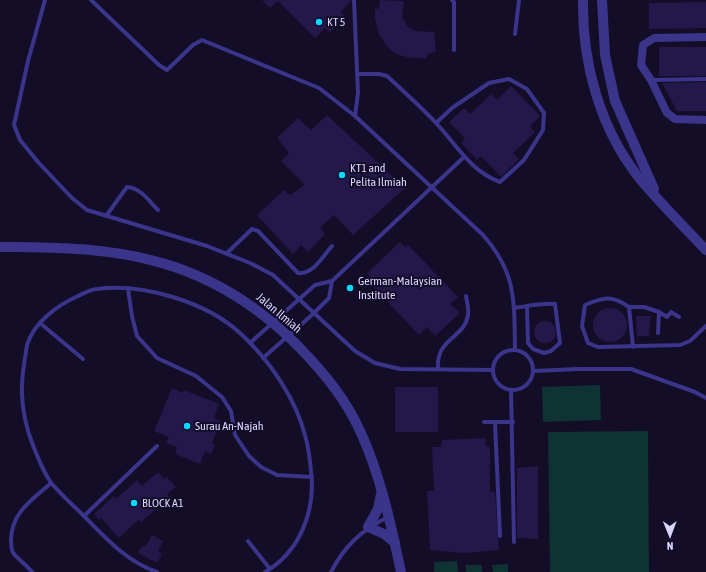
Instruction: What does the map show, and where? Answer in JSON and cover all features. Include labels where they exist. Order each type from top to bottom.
[{"type":"street","points":[[583,0],[588,56],[593,86],[603,115],[620,148],[640,178],[706,250]]},
{"type":"street","points":[[602,0],[605,55],[615,101],[658,199]]},
{"type":"street","points":[[706,37],[654,38],[643,45],[641,65],[651,80],[667,113],[675,119],[706,120]]},
{"type":"street","name":"Jalan Ilmiah","points":[[0,247],[46,246],[90,249],[139,256],[165,263],[200,276],[227,290],[273,322],[324,372],[340,395],[361,432],[389,517],[401,572]]},
{"type":"street","points":[[381,490],[378,509],[368,527],[384,534],[395,543]]},
{"type":"lane","points":[[45,0],[28,61],[14,125],[20,140],[72,198],[87,210],[227,253],[273,274],[313,314],[355,351],[375,363],[400,369],[438,368],[493,370]]},
{"type":"lane","points":[[91,0],[159,65],[167,70],[193,45],[202,40],[319,88],[355,116],[483,235],[496,250],[510,281],[514,300],[515,350]]},
{"type":"lane","points":[[354,0],[358,93],[355,116]]},
{"type":"lane","points":[[452,0],[454,2],[454,50]]},
{"type":"lane","points":[[515,34],[518,0]]},
{"type":"lane","points":[[357,74],[379,74],[387,76],[436,123],[464,157],[487,177],[500,182],[524,160],[543,130],[544,113],[527,89],[509,79],[489,84],[452,108],[436,123]]},
{"type":"lane","points":[[651,80],[706,79]]},
{"type":"lane","points":[[250,343],[314,285],[332,281],[430,187],[464,157]]},
{"type":"lane","points":[[106,216],[127,187],[134,187],[141,192],[158,210]]},
{"type":"lane","points":[[227,253],[252,229],[258,231],[298,273],[305,274],[312,269],[332,246]]},
{"type":"lane","points":[[263,358],[329,298],[332,281]]},
{"type":"lane","points":[[157,572],[142,567],[114,547],[51,483],[40,464],[28,433],[22,405],[21,381],[28,343],[40,323],[63,302],[96,289],[128,289],[166,294],[210,312],[239,332],[250,343],[263,358],[292,401],[306,438],[312,477],[312,499],[305,524],[296,543],[270,569],[265,572]]},
{"type":"lane","points":[[128,289],[137,336],[157,358],[196,376],[222,396],[231,411],[235,435],[248,456],[261,467],[277,475],[312,477]]},
{"type":"lane","points":[[438,368],[438,359],[441,350],[465,325],[468,314],[466,296]]},
{"type":"lane","points":[[679,317],[671,312],[668,317],[644,307],[629,307],[618,300],[602,298],[586,306],[582,326],[588,343],[598,347],[680,345],[690,341],[706,326]]},
{"type":"lane","points":[[514,308],[527,307],[533,304],[556,304],[560,343],[550,351],[544,353],[533,349],[528,344],[527,307]]},
{"type":"lane","points":[[629,307],[633,347]]},
{"type":"lane","points":[[658,333],[659,312]]},
{"type":"lane","points":[[40,323],[83,358]]},
{"type":"lane","points":[[515,350],[526,354],[533,365],[534,371],[532,377],[524,387],[511,390],[504,388],[498,383],[494,377],[493,370],[494,363],[502,353],[515,350]]},
{"type":"lane","points":[[534,371],[577,368],[631,369],[695,392],[706,398]]},
{"type":"lane","points":[[511,390],[513,422],[514,542]]},
{"type":"lane","points":[[484,422],[513,422]]},
{"type":"lane","points":[[495,422],[500,536]]},
{"type":"lane","points":[[84,516],[157,446]]},
{"type":"lane","points":[[32,572],[27,565],[14,554],[11,545],[12,529],[14,520],[20,512],[51,483]]},
{"type":"lane","points":[[334,571],[347,547],[368,527],[389,517]]},
{"type":"lane","points":[[248,541],[270,569]]},
{"type":"green space","points":[[600,385],[601,420],[543,422],[542,387]]},
{"type":"green space","points":[[648,431],[649,572],[550,572],[548,432]]},
{"type":"green space","points":[[457,561],[458,572],[434,572],[434,562]]},
{"type":"green space","points":[[508,564],[508,572],[493,572],[492,565]]},
{"type":"green space","points":[[466,565],[482,565],[482,572],[466,572]]},
{"type":"building","name":"KT 5","points":[[262,0],[351,1],[340,12],[345,16],[330,32],[325,28],[315,38],[278,1],[270,8]]},
{"type":"building","points":[[380,0],[404,1],[402,16],[408,27],[416,31],[434,32],[436,52],[427,54],[427,58],[412,58],[398,55],[388,48],[379,34],[375,18],[375,8],[379,9]]},
{"type":"building","points":[[706,2],[706,28],[649,29],[649,3]]},
{"type":"building","points":[[659,47],[706,47],[706,76],[659,76]]},
{"type":"building","points":[[706,82],[706,111],[677,111],[662,83]]},
{"type":"building","points":[[511,86],[540,116],[530,126],[535,132],[513,153],[519,159],[501,177],[481,156],[477,160],[461,143],[465,138],[449,122],[464,108],[470,114],[491,94],[497,100]]},
{"type":"building","name":"KT1 and Pelita Ilmiah","points":[[327,115],[405,188],[353,235],[334,215],[320,228],[325,234],[308,252],[301,245],[293,254],[257,215],[284,190],[290,195],[305,185],[281,161],[289,153],[277,138],[298,118],[311,130]]},
{"type":"building","points":[[400,242],[406,248],[408,245],[458,297],[450,304],[460,313],[435,336],[427,327],[419,335],[369,282],[372,279],[367,273]]},
{"type":"building","points":[[613,308],[620,310],[625,315],[627,325],[625,335],[620,340],[607,342],[600,340],[595,335],[593,322],[595,315],[600,310]]},
{"type":"building","points":[[636,316],[651,316],[649,336],[637,336]]},
{"type":"building","points":[[545,321],[553,324],[556,332],[553,340],[545,343],[537,340],[534,332],[537,324]]},
{"type":"building","points":[[395,387],[438,387],[438,432],[395,432]]},
{"type":"building","name":"Surau An-Najah","points":[[172,388],[183,393],[184,390],[219,404],[214,418],[221,421],[212,443],[215,445],[211,454],[205,451],[200,464],[175,454],[177,447],[166,443],[169,437],[154,431]]},
{"type":"building","points":[[485,438],[486,446],[490,447],[490,491],[495,492],[499,550],[465,553],[430,550],[427,491],[434,491],[432,447],[441,447],[442,440]]},
{"type":"building","points":[[538,466],[538,539],[517,538],[517,468]]},
{"type":"building","name":"BLOCK A1","points":[[158,472],[164,479],[167,477],[176,487],[167,494],[169,497],[141,522],[138,520],[119,538],[101,518],[99,520],[94,514],[114,496],[116,499],[137,480],[142,486]]},
{"type":"building","points":[[152,535],[163,541],[158,551],[162,554],[157,563],[138,553],[142,546],[146,546]]},
{"type":"place","name":"KT 5","points":[[319,22]]},
{"type":"place","name":"KT1 and Pelita Ilmiah","points":[[342,175]]},
{"type":"place","name":"German-Malaysian Institute","points":[[350,288]]},
{"type":"place","name":"Surau An-Najah","points":[[187,426]]},
{"type":"place","name":"BLOCK A1","points":[[134,503]]}]
